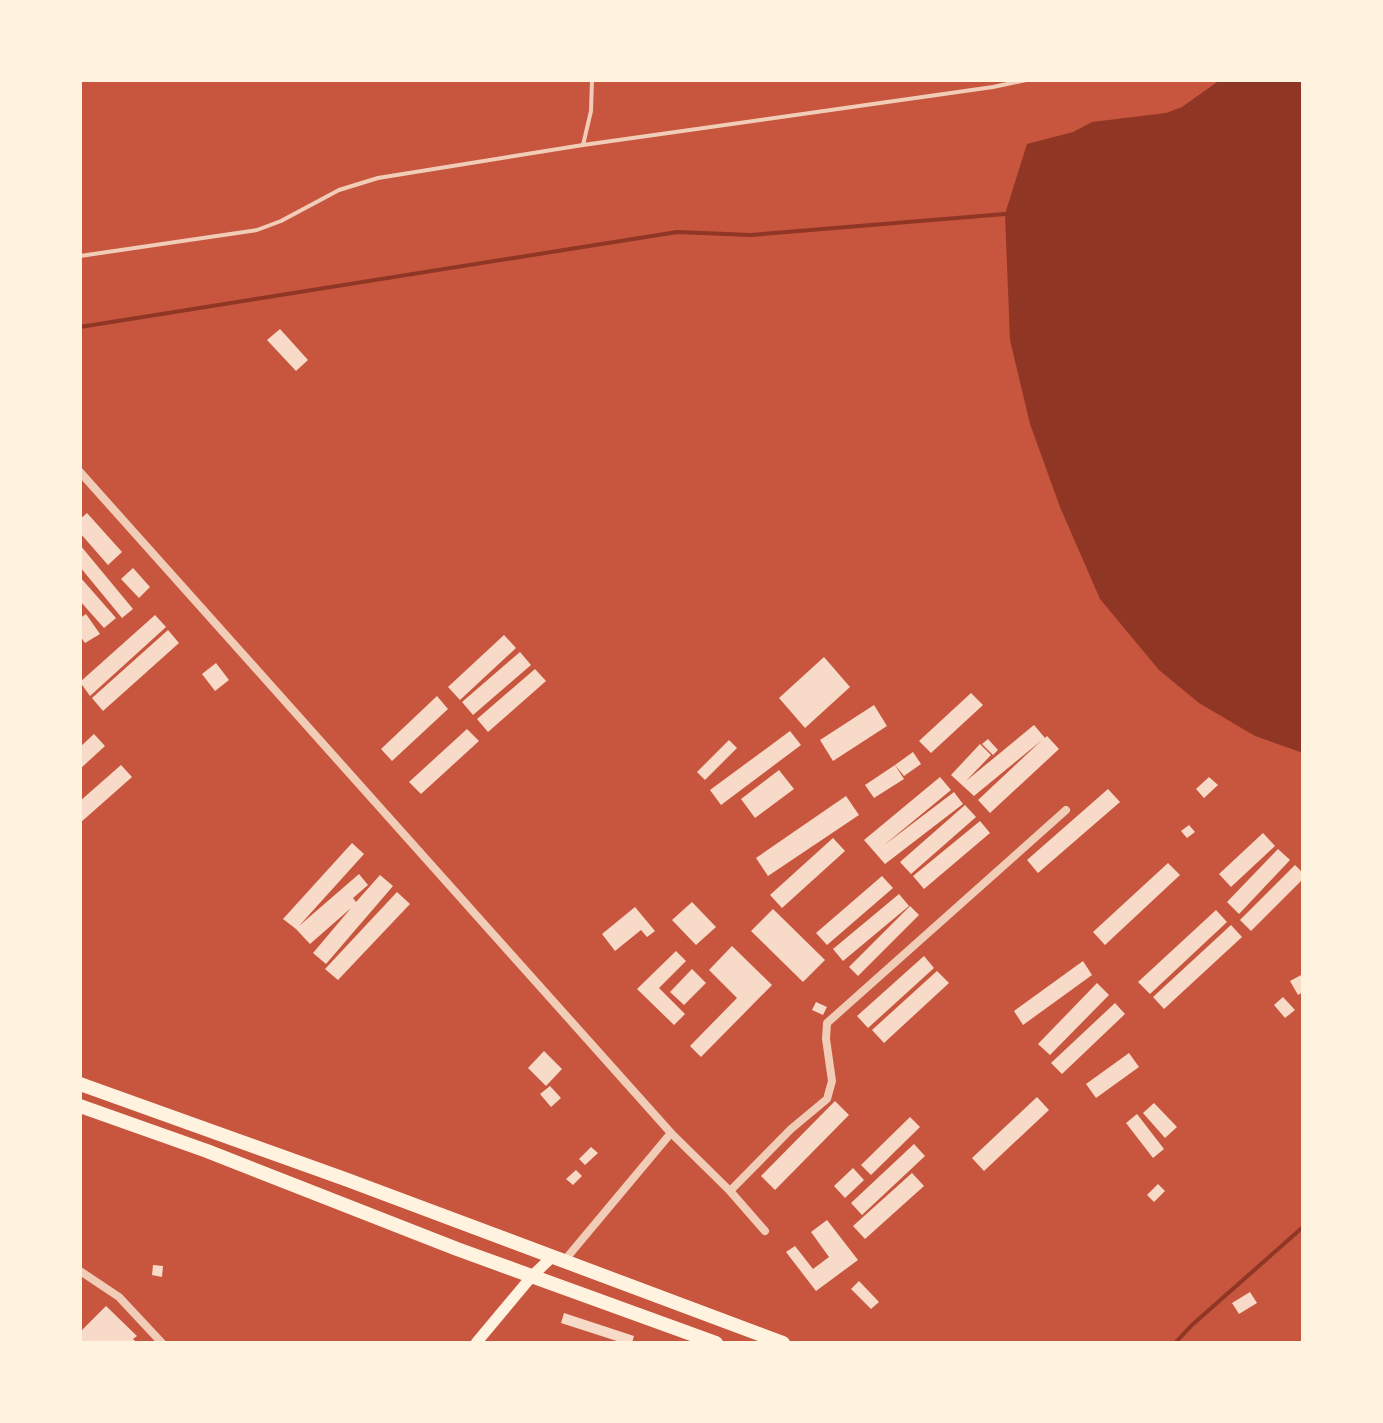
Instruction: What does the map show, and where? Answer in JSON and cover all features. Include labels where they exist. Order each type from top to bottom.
[{"type":"highway","points":[[80,1084],[783,1343]]},
{"type":"highway","points":[[80,1106],[716,1343]]},
{"type":"main road","points":[[476,1343],[532,1276],[558,1259]]},
{"type":"street","points":[[80,472],[671,1133],[730,1191],[765,1231]]},
{"type":"street","points":[[730,1191],[791,1129],[827,1099],[832,1081],[827,1023],[1066,810]]},
{"type":"street","points":[[558,1259],[671,1133]]},
{"type":"street","points":[[80,1271],[119,1297],[162,1343]]},
{"type":"lane","points":[[583,145],[591,111],[592,80]]},
{"type":"lane","points":[[80,256],[245,233],[281,221],[358,182],[583,145],[977,90],[1026,80]]},
{"type":"shaded area","points":[[1220,80],[1303,80],[1303,753],[1255,736],[1199,703],[1159,670],[1100,599],[1060,507],[1030,424],[1010,340],[1005,214],[1027,144],[1073,132],[1092,122],[1166,113],[1182,107]]},
{"type":"building","points":[[280,329],[308,360],[296,371],[267,340]]},
{"type":"building","points":[[87,513],[122,552],[108,565],[80,533],[80,519]]},
{"type":"building","points":[[80,545],[133,609],[122,618],[80,567]]},
{"type":"building","points":[[133,568],[150,587],[139,598],[121,579]]},
{"type":"building","points":[[80,577],[116,618],[104,628],[80,601]]},
{"type":"building","points":[[86,614],[100,634],[85,643],[80,636],[80,618]]},
{"type":"building","points":[[155,615],[166,627],[90,696],[80,682]]},
{"type":"building","points":[[168,630],[179,643],[103,711],[92,698]]},
{"type":"building","points":[[504,635],[516,648],[460,700],[448,687]]},
{"type":"building","points":[[520,652],[531,665],[473,715],[462,702]]},
{"type":"building","points":[[824,657],[850,687],[805,728],[779,698]]},
{"type":"building","points":[[216,663],[229,680],[215,691],[202,674]]},
{"type":"building","points":[[535,669],[546,681],[488,732],[477,719]]},
{"type":"building","points":[[971,693],[983,705],[931,753],[919,741]]},
{"type":"building","points":[[437,696],[448,709],[392,761],[381,749]]},
{"type":"building","points":[[874,705],[887,726],[833,761],[820,740]]},
{"type":"building","points":[[1034,725],[1059,749],[990,813],[978,800],[1042,740],[974,796],[951,775],[980,744],[991,755],[966,781]]},
{"type":"building","points":[[467,729],[479,741],[421,794],[409,782]]},
{"type":"building","points":[[790,731],[801,745],[721,805],[710,790]]},
{"type":"building","points":[[94,734],[105,746],[80,769],[80,747]]},
{"type":"building","points":[[988,739],[998,750],[993,755],[982,744]]},
{"type":"building","points":[[729,740],[737,748],[705,780],[697,772]]},
{"type":"building","points":[[913,752],[921,764],[904,776],[895,765]]},
{"type":"building","points":[[121,765],[132,777],[80,823],[80,801]]},
{"type":"building","points":[[895,765],[904,779],[874,798],[865,785]]},
{"type":"building","points":[[779,770],[794,789],[755,818],[741,799]]},
{"type":"building","points":[[940,777],[951,790],[883,846],[954,792],[963,804],[885,864],[864,840]]},
{"type":"building","points":[[1209,777],[1218,785],[1204,798],[1196,789]]},
{"type":"building","points":[[1108,789],[1120,802],[1038,873],[1027,860]]},
{"type":"building","points":[[846,796],[859,815],[768,876],[756,858]]},
{"type":"building","points":[[965,805],[976,817],[911,874],[900,862]]},
{"type":"building","points":[[980,821],[990,833],[924,889],[913,876]]},
{"type":"building","points":[[1189,825],[1195,832],[1187,838],[1181,831]]},
{"type":"building","points":[[1263,833],[1275,846],[1231,887],[1219,874]]},
{"type":"building","points":[[833,838],[845,851],[782,908],[770,895]]},
{"type":"building","points":[[352,843],[364,854],[299,926],[359,874],[368,885],[353,898],[356,902],[380,875],[393,886],[326,964],[313,953],[351,908],[310,944],[283,919]]},
{"type":"building","points":[[1278,849],[1290,860],[1239,914],[1227,902]]},
{"type":"building","points":[[1168,863],[1180,875],[1105,945],[1093,932]]},
{"type":"building","points":[[1295,865],[1303,873],[1303,879],[1251,931],[1240,920]]},
{"type":"building","points":[[882,876],[893,888],[827,945],[816,933]]},
{"type":"building","points":[[397,892],[410,904],[338,980],[325,969]]},
{"type":"building","points":[[899,894],[909,906],[843,961],[833,949]]},
{"type":"building","points":[[692,902],[716,927],[696,945],[672,920]]},
{"type":"building","points":[[910,906],[919,915],[858,976],[849,967]]},
{"type":"building","points":[[635,907],[655,931],[647,937],[641,930],[615,951],[602,934]]},
{"type":"building","points":[[773,909],[825,960],[803,982],[751,931]]},
{"type":"building","points":[[1216,910],[1227,922],[1150,994],[1138,982]]},
{"type":"building","points":[[1231,925],[1242,937],[1164,1009],[1153,997]]},
{"type":"building","points":[[732,946],[772,985],[701,1057],[690,1046],[737,998],[709,970]]},
{"type":"building","points":[[676,951],[686,961],[659,988],[685,1014],[674,1025],[637,989]]},
{"type":"building","points":[[924,956],[934,968],[868,1028],[857,1016]]},
{"type":"building","points":[[1083,961],[1092,975],[1023,1025],[1014,1011]]},
{"type":"building","points":[[692,969],[706,983],[684,1005],[670,992]]},
{"type":"building","points":[[937,971],[949,983],[884,1043],[872,1030]]},
{"type":"building","points":[[1303,974],[1303,992],[1298,995],[1290,981]]},
{"type":"building","points":[[1097,983],[1109,995],[1050,1055],[1038,1044]]},
{"type":"building","points":[[1283,997],[1295,1010],[1285,1018],[1274,1005]]},
{"type":"building","points":[[816,1002],[827,1007],[823,1015],[812,1010]]},
{"type":"building","points":[[1115,1003],[1125,1014],[1062,1074],[1051,1063]]},
{"type":"building","points":[[544,1051],[562,1069],[546,1086],[528,1068]]},
{"type":"building","points":[[1129,1053],[1139,1067],[1096,1098],[1086,1084]]},
{"type":"building","points":[[550,1086],[561,1098],[551,1107],[540,1094]]},
{"type":"building","points":[[1037,1097],[1049,1110],[984,1171],[972,1158]]},
{"type":"building","points":[[835,1101],[849,1115],[775,1190],[761,1176]]},
{"type":"building","points":[[1154,1103],[1177,1127],[1165,1138],[1143,1113]]},
{"type":"building","points":[[1137,1114],[1164,1149],[1153,1158],[1126,1123]]},
{"type":"building","points":[[910,1117],[920,1127],[871,1175],[861,1165]]},
{"type":"building","points":[[914,1144],[925,1156],[862,1215],[851,1203]]},
{"type":"building","points":[[591,1147],[598,1153],[585,1165],[579,1159]]},
{"type":"building","points":[[853,1168],[864,1180],[845,1198],[834,1186]]},
{"type":"building","points":[[576,1170],[582,1176],[573,1185],[566,1179]]},
{"type":"building","points":[[912,1173],[924,1186],[865,1239],[853,1226]]},
{"type":"building","points":[[1158,1184],[1165,1191],[1154,1202],[1147,1195]]},
{"type":"building","points":[[827,1220],[858,1260],[816,1291],[786,1252],[795,1246],[813,1269],[829,1257],[811,1232]]},
{"type":"building","points":[[153,1265],[163,1266],[162,1277],[152,1275]]},
{"type":"building","points":[[859,1281],[879,1302],[871,1309],[851,1289]]},
{"type":"building","points":[[1250,1292],[1257,1303],[1239,1314],[1232,1303]]},
{"type":"building","points":[[106,1306],[137,1336],[133,1339],[137,1343],[80,1343],[80,1332]]},
{"type":"building","points":[[564,1313],[634,1336],[632,1343],[623,1343],[561,1323]]},
{"type":"waterway","points":[[80,327],[677,232],[751,235],[1005,214]]},
{"type":"waterway","points":[[1175,1343],[1303,1227]]}]
